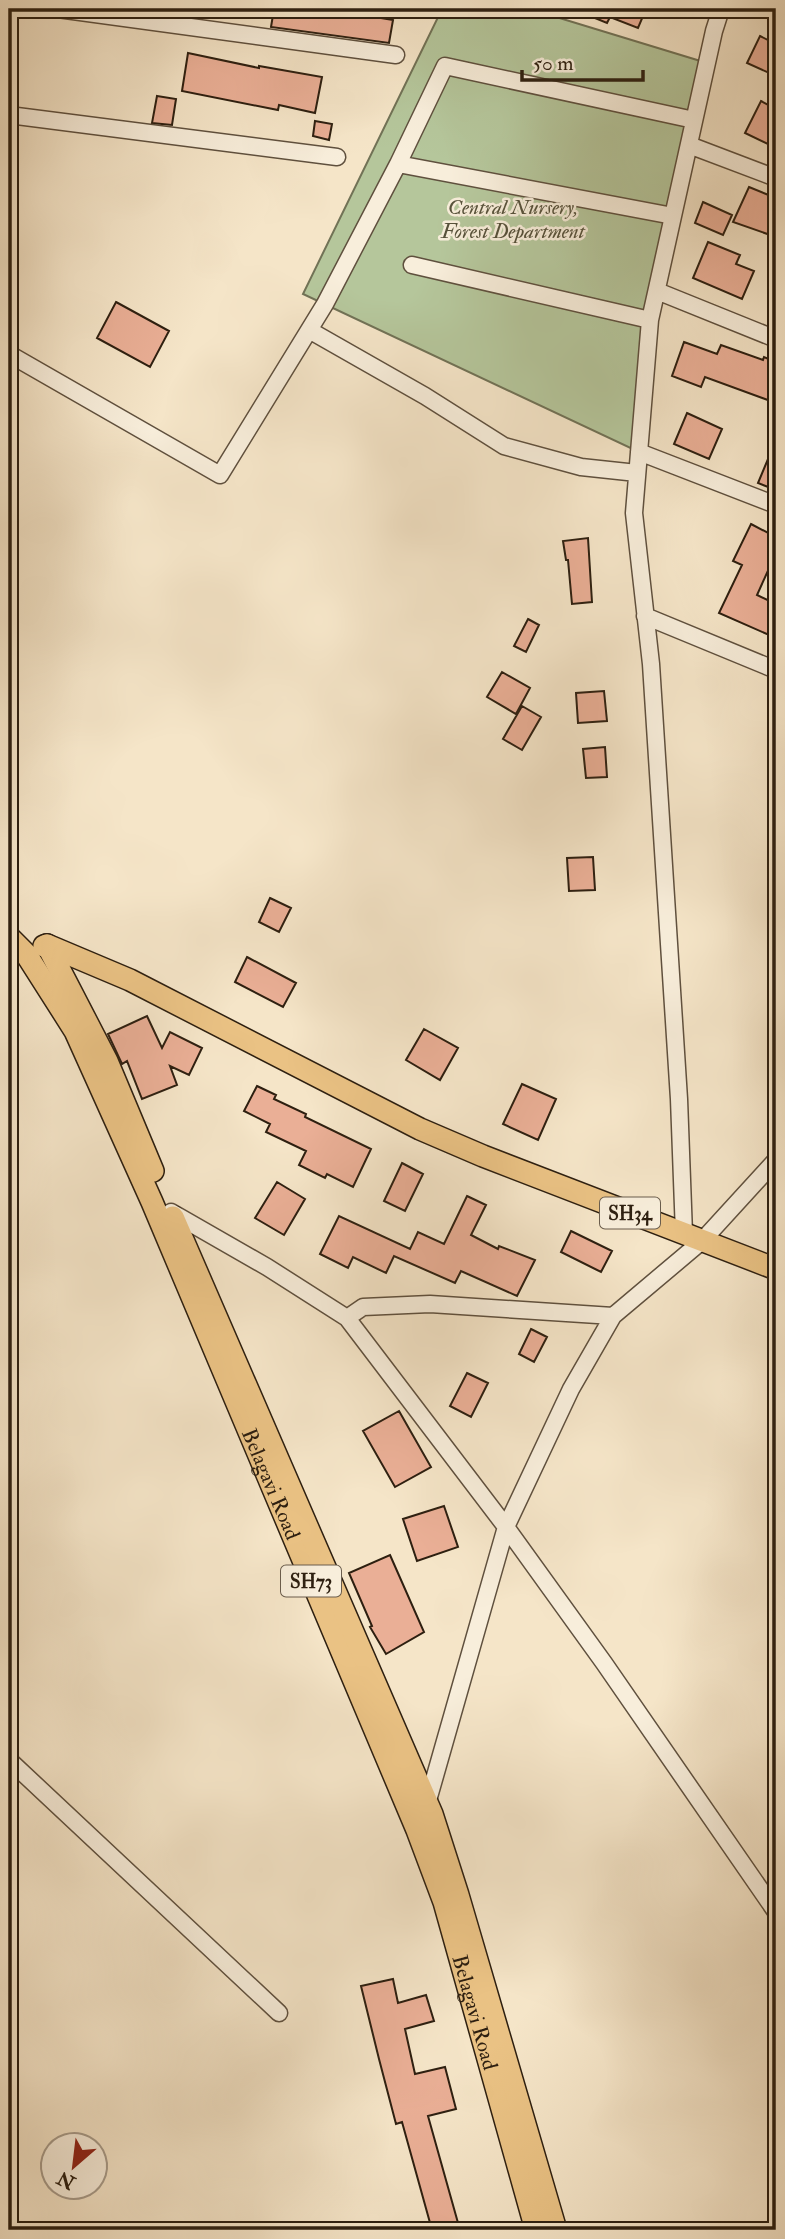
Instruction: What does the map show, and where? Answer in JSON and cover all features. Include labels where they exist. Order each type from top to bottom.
[{"type":"main road","name":"SH73","points":[[9,937],[26,954]]},
{"type":"main road","name":"SH34","points":[[47,945],[130,980],[355,1098],[420,1129],[776,1269]]},
{"type":"main road","points":[[26,954],[47,945],[107,1061],[427,1804],[458,1895],[556,2230]]},
{"type":"main road","name":"Belagavi Road","points":[[26,954],[75,1031],[152,1202],[416,1830],[444,1902],[536,2230]]},
{"type":"street","points":[[58,9],[396,55]]},
{"type":"street","points":[[693,1237],[680,1098],[651,664],[634,513],[650,320],[721,9]]},
{"type":"street","points":[[9,354],[220,475],[309,330],[398,164],[445,66],[694,120]]},
{"type":"street","points":[[9,115],[338,157]]},
{"type":"street","points":[[689,145],[776,178]]},
{"type":"street","points":[[398,164],[673,216]]},
{"type":"street","points":[[412,265],[650,320]]},
{"type":"street","points":[[657,290],[776,339]]},
{"type":"street","points":[[309,330],[425,396],[504,446],[581,467],[638,473]]},
{"type":"street","points":[[639,452],[776,505]]},
{"type":"street","points":[[645,616],[776,670]]},
{"type":"street","points":[[427,1804],[506,1527],[571,1390],[613,1316],[776,1160]]},
{"type":"street","points":[[171,1212],[267,1267],[347,1318],[506,1527],[604,1663],[776,1912]]},
{"type":"street","points":[[347,1318],[363,1307],[430,1304],[613,1316]]},
{"type":"street","points":[[9,1760],[278,2012]]},
{"type":"green space","name":"Central Nursery, Forest Department","points":[[442,9],[530,9],[707,63],[650,320],[639,452],[303,294]]},
{"type":"building","points":[[174,9],[202,9],[200,18],[173,14]]},
{"type":"building","points":[[274,9],[332,9],[331,12],[393,20],[389,43],[271,27]]},
{"type":"building","points":[[573,9],[646,9],[638,28],[610,17],[607,23]]},
{"type":"building","points":[[760,36],[776,44],[776,76],[747,63]]},
{"type":"building","points":[[188,53],[259,68],[322,77],[315,113],[279,105],[278,110],[182,91]]},
{"type":"building","points":[[157,96],[176,99],[172,125],[152,123]]},
{"type":"building","points":[[761,101],[776,109],[776,148],[745,133]]},
{"type":"building","points":[[315,121],[332,124],[329,140],[313,136]]},
{"type":"building","points":[[749,187],[776,198],[776,237],[733,222]]},
{"type":"building","points":[[703,202],[732,215],[723,235],[695,223]]},
{"type":"building","points":[[708,242],[740,255],[736,264],[754,271],[742,299],[693,278]]},
{"type":"building","points":[[116,302],[169,331],[150,367],[97,338]]},
{"type":"building","points":[[684,342],[717,354],[721,345],[776,362],[776,403],[705,377],[701,387],[672,376]]},
{"type":"building","points":[[687,413],[722,429],[709,459],[674,444]]},
{"type":"building","points":[[776,440],[776,490],[758,483]]},
{"type":"building","points":[[751,524],[776,537],[776,553],[757,595],[776,604],[776,638],[719,613],[742,565],[733,561]]},
{"type":"building","points":[[588,538],[592,602],[572,604],[568,560],[563,541]]},
{"type":"building","points":[[528,619],[539,625],[526,652],[514,646]]},
{"type":"building","points":[[502,672],[530,688],[516,714],[487,697]]},
{"type":"building","points":[[604,691],[607,721],[578,723],[576,693]]},
{"type":"building","points":[[522,706],[541,717],[522,750],[503,739]]},
{"type":"building","points":[[605,747],[607,777],[586,778],[583,749]]},
{"type":"building","points":[[593,857],[595,890],[569,891],[567,858]]},
{"type":"building","points":[[270,898],[291,908],[279,932],[259,922]]},
{"type":"building","points":[[247,957],[296,983],[283,1007],[235,982]]},
{"type":"building","points":[[147,1016],[162,1048],[170,1032],[202,1048],[189,1075],[170,1066],[177,1085],[142,1099],[127,1061],[122,1064],[108,1034]]},
{"type":"building","points":[[424,1029],[458,1048],[440,1080],[406,1060]]},
{"type":"building","points":[[522,1084],[556,1099],[538,1140],[503,1124]]},
{"type":"building","points":[[257,1086],[276,1095],[274,1099],[306,1114],[305,1117],[371,1149],[353,1187],[327,1174],[325,1178],[299,1165],[306,1151],[266,1132],[270,1124],[244,1111]]},
{"type":"building","points":[[402,1163],[423,1174],[405,1211],[384,1201]]},
{"type":"building","points":[[277,1182],[305,1199],[284,1235],[255,1218]]},
{"type":"building","points":[[467,1196],[486,1205],[471,1235],[498,1249],[499,1246],[535,1260],[517,1296],[461,1271],[455,1283],[394,1256],[386,1273],[353,1257],[348,1268],[320,1254],[339,1216],[410,1249],[418,1232],[444,1244]]},
{"type":"building","points":[[571,1231],[612,1251],[601,1272],[561,1252]]},
{"type":"building","points":[[531,1329],[547,1337],[534,1362],[519,1354]]},
{"type":"building","points":[[467,1373],[488,1383],[471,1417],[450,1406]]},
{"type":"building","points":[[399,1411],[431,1467],[395,1487],[363,1431]]},
{"type":"building","points":[[444,1506],[458,1547],[417,1561],[403,1519]]},
{"type":"building","points":[[390,1555],[424,1632],[386,1654],[370,1627],[372,1626],[349,1573]]},
{"type":"building","points":[[393,1979],[398,2003],[426,1995],[434,2021],[405,2029],[415,2074],[445,2067],[456,2109],[428,2116],[460,2230],[432,2230],[402,2122],[396,2124],[361,1986]]}]
